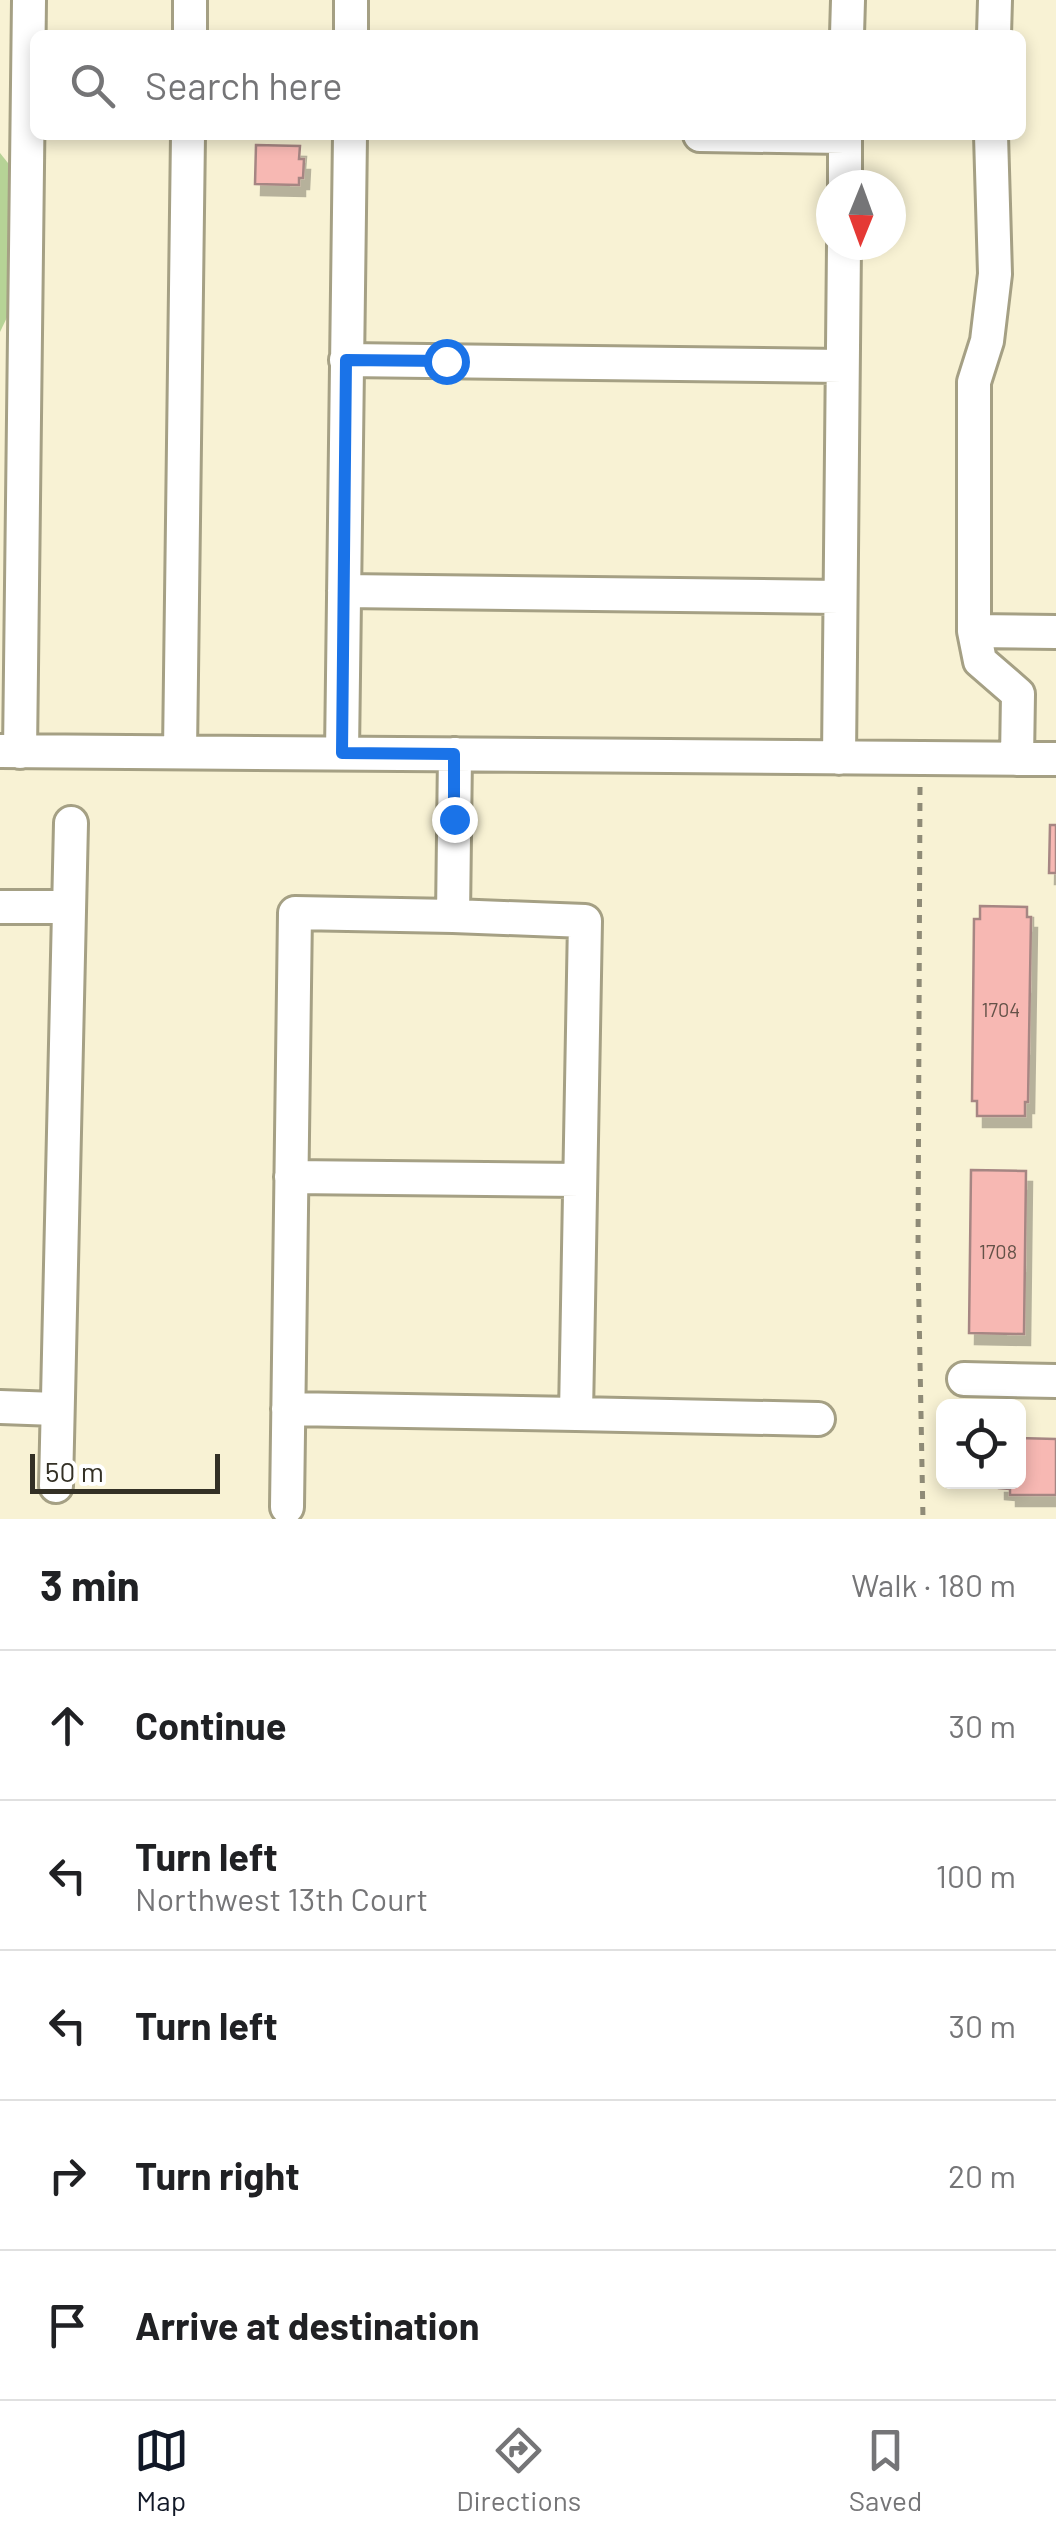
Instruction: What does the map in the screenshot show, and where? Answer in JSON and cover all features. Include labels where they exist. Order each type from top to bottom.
[{"type":"street","points":[[29,0],[13,129],[10,752],[1056,759]]},
{"type":"street","points":[[190,0],[190,30]]},
{"type":"street","points":[[351,30],[352,0]]},
{"type":"street","points":[[847,30],[848,0]]},
{"type":"street","points":[[994,30],[995,0]]},
{"type":"street","points":[[180,752],[188,140]]},
{"type":"street","points":[[342,753],[350,140]]},
{"type":"street","points":[[844,170],[845,140]]},
{"type":"street","points":[[991,140],[995,274],[988,341],[974,382],[974,631],[980,660],[1018,694],[1018,759]]},
{"type":"street","points":[[839,758],[844,260]]},
{"type":"street","points":[[346,360],[842,366]]},
{"type":"street","points":[[344,591],[840,597]]},
{"type":"street","points":[[974,631],[1056,632]]},
{"type":"street","points":[[452,916],[454,754]]},
{"type":"street","points":[[56,1486],[70,823]]},
{"type":"street","points":[[0,906],[67,907]]},
{"type":"street","points":[[286,1507],[294,912],[585,920],[576,1414]]},
{"type":"street","points":[[291,1177],[580,1180]]},
{"type":"street","points":[[964,1379],[1056,1381]]},
{"type":"street","points":[[0,1408],[56,1409]]},
{"type":"street","points":[[288,1410],[818,1419]]},
{"type":"path","points":[[923,1519],[918,1257],[935,758]]},
{"type":"green space","points":[[0,153],[12,168],[11,309],[0,332]]},
{"type":"building","points":[[256,145],[300,146],[299,159],[304,159],[299,185],[255,184]]},
{"type":"building","points":[[1050,825],[1056,825],[1056,873],[1049,873]]},
{"type":"building","points":[[980,906],[1027,907],[1027,917],[1031,917],[1025,1116],[977,1116],[977,1101],[972,1101],[974,919],[980,919]]},
{"type":"building","points":[[971,1170],[1026,1171],[1024,1334],[969,1333]]},
{"type":"building","points":[[1026,1438],[1056,1439],[1056,1495],[1010,1495],[1010,1489],[1026,1489]]},
{"type":"route","points":[[446,361],[346,360],[342,753],[454,754],[454,819]]}]
